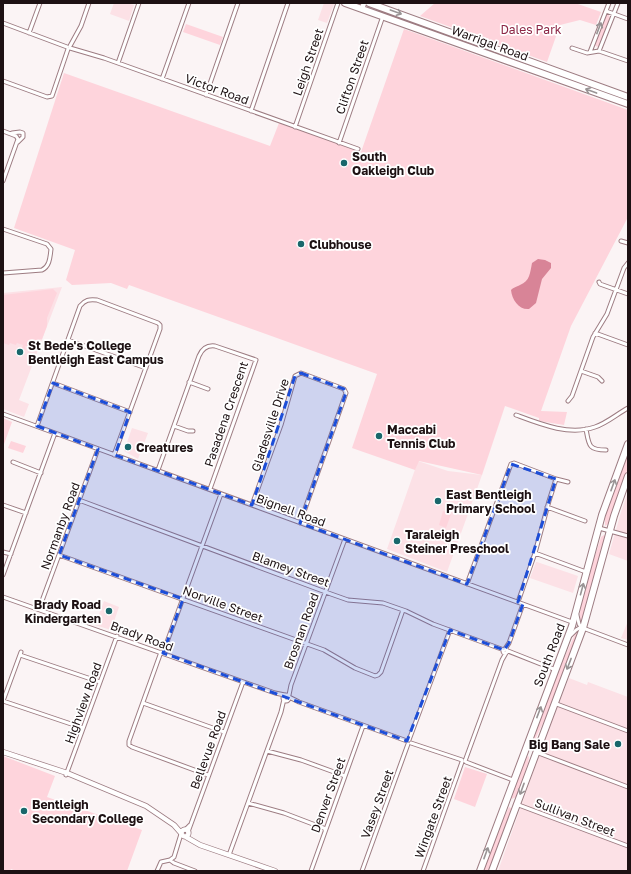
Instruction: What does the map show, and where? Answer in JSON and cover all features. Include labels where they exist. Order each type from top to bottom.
[{"type":"highway","name":"Warrigal Road","points":[[345,3],[363,6],[383,16],[628,104]]},
{"type":"highway","name":"Warrigal Road","points":[[369,3],[380,5],[628,97]]},
{"type":"highway","name":"South Road","points":[[480,871],[525,748],[574,623],[598,528],[628,444]]},
{"type":"highway","name":"South Road","points":[[492,871],[582,627],[615,512],[628,476]]},
{"type":"highway","points":[[525,748],[536,752]]},
{"type":"highway","points":[[506,800],[516,804]]},
{"type":"street","points":[[29,33],[40,3]]},
{"type":"street","points":[[3,81],[47,97],[52,96],[69,47],[81,26],[89,3]]},
{"type":"street","points":[[118,63],[139,3]]},
{"type":"street","points":[[162,79],[189,3]]},
{"type":"street","points":[[206,95],[238,3]]},
{"type":"street","points":[[251,111],[288,3]]},
{"type":"street","name":"Leigh Street","points":[[295,127],[338,3]]},
{"type":"street","points":[[590,52],[609,3]]},
{"type":"street","points":[[598,51],[618,3]]},
{"type":"street","points":[[606,11],[628,20]]},
{"type":"street","name":"Clifton Street","points":[[339,142],[383,16]]},
{"type":"street","name":"Victor Road","points":[[3,23],[358,148]]},
{"type":"street","points":[[572,48],[585,53],[598,51],[628,61]]},
{"type":"street","points":[[3,131],[16,136],[18,139],[3,180]]},
{"type":"street","points":[[10,133],[20,132],[23,134],[23,137],[16,143]]},
{"type":"street","points":[[3,229],[47,244],[51,251],[48,265],[42,270],[3,274]]},
{"type":"street","points":[[621,241],[628,243]]},
{"type":"street","points":[[568,402],[572,396],[593,337],[607,314],[624,268],[628,263]]},
{"type":"street","points":[[599,282],[600,284],[628,294]]},
{"type":"street","points":[[36,426],[80,306],[87,300],[97,300],[160,325],[160,329],[114,455]]},
{"type":"street","points":[[595,333],[628,345]]},
{"type":"street","points":[[68,340],[146,368]]},
{"type":"street","name":"Pasadena Crescent","points":[[158,470],[200,354],[203,350],[209,346],[218,346],[256,360],[210,490]]},
{"type":"street","points":[[581,371],[598,377],[602,381]]},
{"type":"street","name":"Gladesville Drive","points":[[252,505],[282,422],[295,376],[301,373],[344,388],[346,393],[300,522]]},
{"type":"street","points":[[190,382],[208,389]]},
{"type":"street","points":[[53,383],[130,412]]},
{"type":"street","points":[[516,415],[547,425],[573,430],[586,429],[599,425],[628,408]]},
{"type":"street","name":"Bignell Road","points":[[3,414],[574,623]]},
{"type":"street","points":[[519,421],[521,417]]},
{"type":"street","points":[[174,426],[188,431],[193,431]]},
{"type":"street","points":[[586,429],[588,443],[591,448],[606,450]]},
{"type":"street","points":[[3,575],[55,433]]},
{"type":"street","name":"Normanby Road","points":[[39,609],[98,449]]},
{"type":"street","points":[[14,462],[41,473]]},
{"type":"street","points":[[467,584],[510,466],[514,463],[568,482]]},
{"type":"street","points":[[518,602],[535,553],[556,479]]},
{"type":"street","points":[[208,775],[130,745],[129,741],[221,494]]},
{"type":"street","name":"Blamey Street","points":[[79,500],[348,600],[383,603],[403,610],[433,624],[556,670]]},
{"type":"street","points":[[3,505],[26,513]]},
{"type":"street","points":[[547,507],[585,521]]},
{"type":"street","points":[[598,528],[628,536]]},
{"type":"street","name":"Brosnan Road","points":[[229,855],[345,539]]},
{"type":"street","points":[[3,552],[11,554]]},
{"type":"street","points":[[535,553],[587,572]]},
{"type":"street","name":"Norville Street","points":[[59,555],[328,652],[357,669],[378,676],[381,672],[403,610]]},
{"type":"street","name":"Brady Road","points":[[3,597],[117,636],[513,780]]},
{"type":"street","name":"Wingate Street","points":[[423,871],[523,604]]},
{"type":"street","points":[[576,613],[579,624],[582,627],[628,645]]},
{"type":"street","points":[[568,638],[575,630],[582,627]]},
{"type":"street","name":"Vasey Street","points":[[362,871],[450,630]]},
{"type":"street","name":"Highview Road","points":[[67,774],[117,636]]},
{"type":"street","points":[[83,728],[3,701],[20,653],[100,682]]},
{"type":"street","name":"Bellevue Road","points":[[185,833],[190,825],[243,682]]},
{"type":"street","points":[[143,703],[224,732]]},
{"type":"street","points":[[554,703],[628,731]]},
{"type":"street","name":"Denver Street","points":[[310,871],[363,726]]},
{"type":"street","points":[[267,751],[301,760],[345,776]]},
{"type":"street","points":[[3,752],[67,774],[149,807],[204,846],[263,869],[275,871]]},
{"type":"street","points":[[536,752],[628,787]]},
{"type":"street","points":[[248,803],[287,814],[326,828]]},
{"type":"street","name":"Sullivan Street","points":[[516,804],[628,846]]},
{"type":"street","points":[[158,871],[161,862],[170,860],[174,857],[180,841],[185,833]]},
{"type":"street","points":[[170,860],[175,864],[195,871]]},
{"type":"highlighted area","points":[[301,373],[344,389],[346,393],[300,523],[467,584],[511,464],[556,479],[518,602],[523,604],[509,643],[504,650],[450,630],[407,741],[163,653],[183,599],[59,555],[98,449],[37,426],[53,383],[130,412],[115,455],[252,505],[295,376]]},
{"type":"shaded area","points":[[114,3],[127,3],[134,5],[129,21],[110,14]]},
{"type":"shaded area","points":[[324,3],[334,4],[327,23],[318,20]]},
{"type":"shaded area","points":[[538,259],[551,263],[551,268],[542,279],[536,303],[529,309],[525,309],[517,304],[511,290],[526,281],[529,276],[532,263]]},
{"type":"shaded area","name":"St Bede's College Bentleigh East Campus","points":[[62,287],[19,400],[29,404],[24,417],[3,409],[3,293]]},
{"type":"shaded area","points":[[132,428],[148,433],[138,459],[124,451]]},
{"type":"shaded area","name":"East Bentleigh Primary School","points":[[418,461],[448,471],[482,475],[447,572],[387,549]]},
{"type":"shaded area","points":[[628,492],[628,561],[609,554]]},
{"type":"shaded area","points":[[536,562],[578,576],[573,593],[530,578]]},
{"type":"shaded area","name":"Brady Road Kindergarten","points":[[104,601],[119,607],[111,630],[95,625]]},
{"type":"shaded area","points":[[628,621],[628,640],[621,638]]},
{"type":"shaded area","points":[[569,678],[587,685],[588,682],[628,697],[628,871],[498,871],[546,736]]},
{"type":"green space","name":"Dales Park","points":[[435,3],[575,3],[601,12],[596,25],[580,20],[560,25],[547,62],[420,16]]},
{"type":"green space","points":[[606,15],[609,15],[610,19],[600,45],[597,47],[595,43]]},
{"type":"green space","points":[[186,24],[223,37],[220,45],[183,32]]},
{"type":"green space","points":[[404,29],[628,110],[628,217],[571,326],[541,411],[567,412],[564,425],[539,421],[539,418],[505,406],[482,475],[419,461],[415,470],[352,448],[377,374],[129,285],[127,289],[111,283],[72,285],[66,280],[75,250],[14,228],[64,73],[270,146],[279,123],[361,152]]},
{"type":"green space","points":[[53,289],[57,293],[47,318],[47,326],[42,339],[36,341],[32,347],[25,346],[26,350],[22,348],[23,345],[17,343],[16,345],[10,343],[9,345],[3,343],[3,295]]},
{"type":"green space","points":[[3,418],[12,422],[3,447]]},
{"type":"green space","points":[[11,441],[26,446],[23,453],[8,448]]},
{"type":"green space","points":[[628,453],[628,468],[608,524],[605,526],[605,515]]},
{"type":"green space","points":[[443,511],[451,514],[446,528],[439,525]]},
{"type":"green space","points":[[604,535],[605,536],[581,624],[580,617],[583,595],[601,537]]},
{"type":"green space","points":[[579,630],[545,719],[532,746],[530,746],[552,685],[575,634]]},
{"type":"green space","points":[[3,756],[55,776],[47,797],[142,830],[127,871],[16,871],[11,869],[10,871],[3,871]]},
{"type":"green space","points":[[528,756],[528,763],[516,797],[512,799],[515,783]]},
{"type":"green space","points":[[465,767],[487,774],[475,807],[454,799]]},
{"type":"green space","points":[[509,807],[511,808],[511,812],[489,871],[482,871],[494,839]]},
{"type":"place","name":"South Oakleigh Club","points":[[344,163]]},
{"type":"place","name":"Clubhouse","points":[[301,244]]},
{"type":"place","name":"St Bede's College Bentleigh East Campus","points":[[20,352]]},
{"type":"place","name":"Maccabi Tennis Club","points":[[379,436]]},
{"type":"place","name":"Creatures","points":[[128,447]]},
{"type":"place","name":"East Bentleigh Primary School","points":[[438,501]]},
{"type":"place","name":"Taraleigh Steiner Preschool","points":[[397,541]]},
{"type":"place","name":"Brady Road Kindergarten","points":[[109,611]]},
{"type":"place","name":"Big Bang Sale","points":[[618,744]]},
{"type":"place","name":"Bentleigh Secondary College","points":[[24,811]]}]
